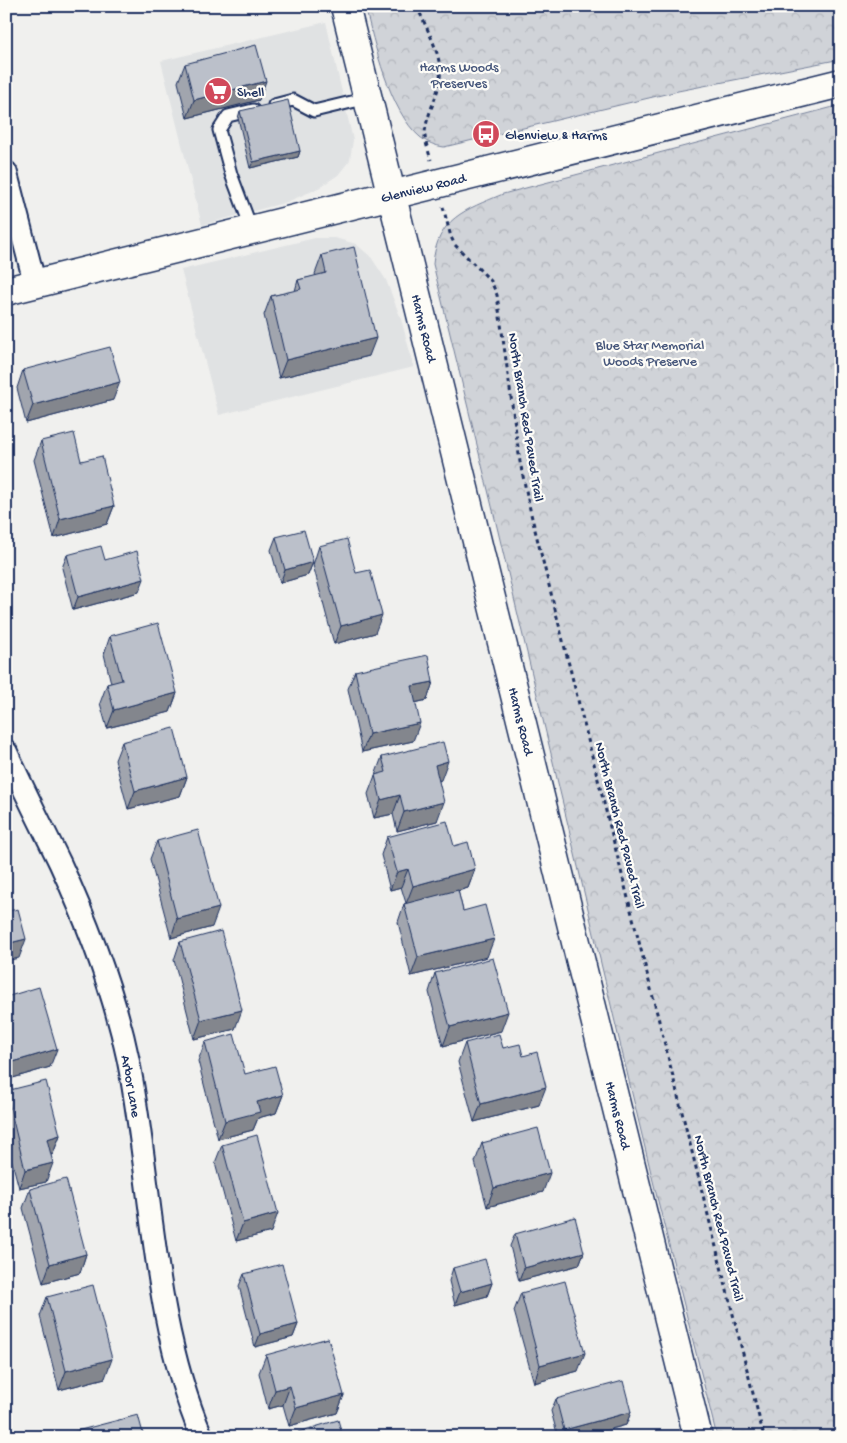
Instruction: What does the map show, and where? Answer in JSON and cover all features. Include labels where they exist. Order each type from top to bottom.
[{"type":"main road","name":"Harms Road","points":[[345,6],[698,1437]]},
{"type":"main road","name":"Glenview Road","points":[[6,291],[841,83]]},
{"type":"street","points":[[6,172],[36,284]]},
{"type":"street","name":"Arbor Lane","points":[[6,751],[85,921],[105,972],[118,1015],[134,1099],[168,1327],[193,1416],[202,1437]]},
{"type":"lane","points":[[252,230],[231,174],[219,130],[228,116],[293,100],[314,111],[368,98]]},
{"type":"path","points":[[417,6],[435,49],[440,69],[439,86],[429,116],[425,137]]},
{"type":"path","name":"North Branch Red Paved Trail","points":[[449,230],[455,245],[491,281],[497,295],[512,415],[531,514],[764,1437]]},
{"type":"shaded area","points":[[326,22],[353,140],[350,160],[338,175],[317,189],[287,202],[202,225],[161,61]]},
{"type":"shaded area","points":[[315,238],[335,238],[356,244],[371,257],[386,280],[401,319],[414,367],[219,415],[181,270]]},
{"type":"green space","name":"Harms Woods Preserves","points":[[365,6],[841,6],[841,59],[678,91],[444,147],[431,144],[420,137],[409,126],[400,111],[378,57]]},
{"type":"green space","name":"Blue Star Memorial Woods Preserve","points":[[841,105],[841,1437],[717,1437],[651,1173],[433,264],[440,236],[455,218],[477,205],[503,194]]},
{"type":"building","points":[[256,45],[266,81],[194,100],[185,64]]},
{"type":"building","name":"Shell","points":[[288,100],[300,151],[253,162],[240,111]]},
{"type":"building","points":[[354,247],[376,338],[286,360],[271,296],[301,289],[298,280],[326,273],[322,255]]},
{"type":"building","points":[[110,347],[120,382],[33,405],[23,370]]},
{"type":"building","points":[[74,433],[81,461],[102,456],[114,506],[60,519],[41,441]]},
{"type":"building","points":[[304,530],[313,562],[285,570],[276,537]]},
{"type":"building","points":[[347,539],[356,573],[370,570],[382,615],[341,626],[319,546]]},
{"type":"building","points":[[101,546],[105,560],[137,551],[144,579],[78,597],[67,555]]},
{"type":"building","points":[[158,623],[177,693],[114,710],[107,684],[122,680],[110,636]]},
{"type":"building","points":[[428,655],[433,682],[412,686],[420,723],[369,734],[355,671]]},
{"type":"building","points":[[174,728],[187,777],[135,791],[122,742]]},
{"type":"building","points":[[443,742],[448,761],[435,765],[444,802],[404,812],[400,795],[381,800],[375,775],[386,772],[382,757]]},
{"type":"building","points":[[447,821],[454,846],[468,842],[475,869],[413,886],[408,869],[397,872],[387,837]]},
{"type":"building","points":[[198,830],[219,908],[177,919],[157,841]]},
{"type":"building","points":[[458,890],[463,911],[485,905],[494,939],[418,957],[404,904]]},
{"type":"building","points":[[6,904],[8,911],[18,909],[26,939],[6,944]]},
{"type":"building","points":[[221,931],[242,1010],[201,1020],[180,942]]},
{"type":"building","points":[[493,958],[508,1012],[450,1027],[435,973]]},
{"type":"building","points":[[39,987],[57,1049],[13,1062],[6,1040],[6,997]]},
{"type":"building","points":[[234,1034],[245,1074],[275,1066],[283,1095],[257,1102],[260,1112],[225,1121],[205,1042]]},
{"type":"building","points":[[499,1034],[503,1048],[520,1044],[523,1056],[537,1052],[546,1087],[481,1104],[465,1043]]},
{"type":"building","points":[[46,1081],[60,1135],[47,1139],[53,1163],[25,1170],[6,1091]]},
{"type":"building","points":[[538,1128],[550,1173],[494,1188],[482,1143]]},
{"type":"building","points":[[257,1135],[278,1213],[243,1223],[222,1145]]},
{"type":"building","points":[[66,1179],[86,1254],[50,1264],[30,1189]]},
{"type":"building","points":[[575,1217],[584,1252],[524,1268],[515,1234]]},
{"type":"building","points":[[485,1259],[492,1283],[460,1292],[453,1268]]},
{"type":"building","points":[[282,1264],[298,1324],[260,1334],[244,1274]]},
{"type":"building","points":[[565,1281],[585,1353],[540,1365],[521,1293]]},
{"type":"building","points":[[93,1285],[112,1359],[66,1371],[47,1297]]},
{"type":"building","points":[[328,1338],[344,1395],[296,1408],[290,1386],[275,1390],[266,1355]]},
{"type":"building","points":[[623,1381],[631,1412],[564,1430],[556,1399]]},
{"type":"building","points":[[138,1415],[144,1437],[66,1437],[65,1434]]},
{"type":"building","points":[[338,1420],[343,1437],[299,1437],[298,1432]]},
{"type":"place","name":"Shell","points":[[218,91]]},
{"type":"place","name":"Glenview & Harms","points":[[486,134]]}]
